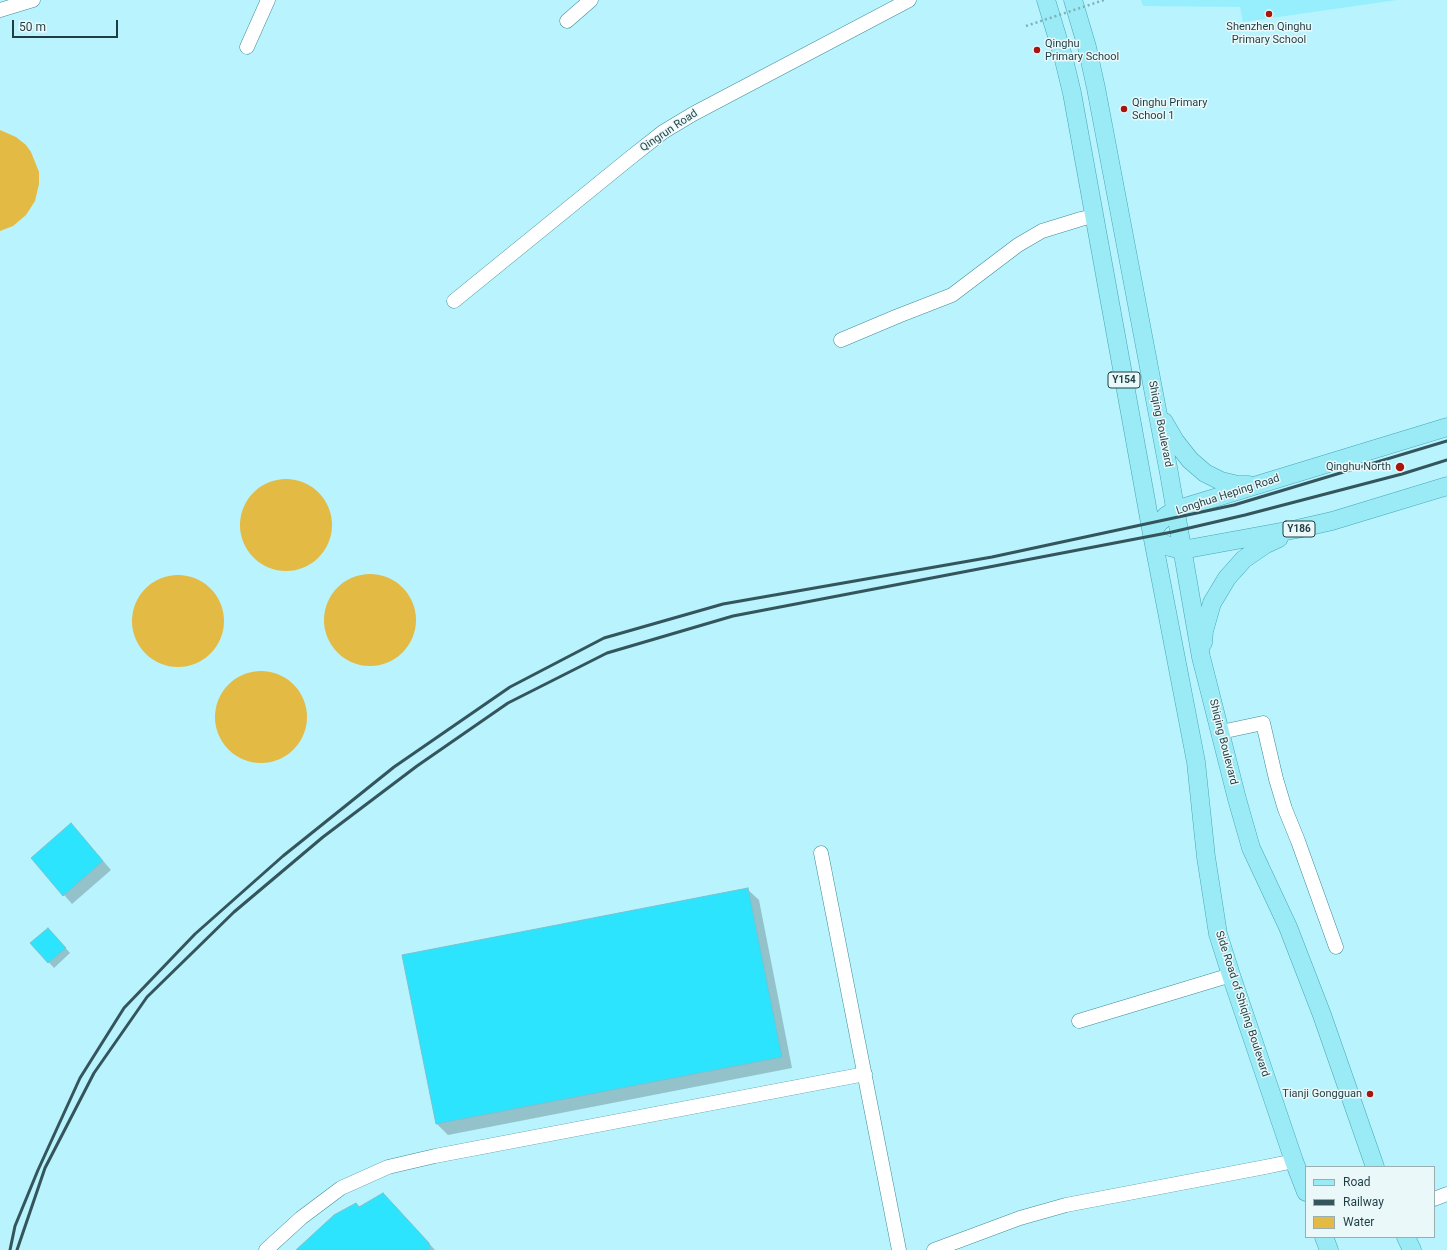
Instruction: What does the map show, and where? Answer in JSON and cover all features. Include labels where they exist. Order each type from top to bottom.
[{"type":"main road","name":"Y154","points":[[1046,0],[1061,49],[1072,93],[1152,534]]},
{"type":"main road","name":"Shiqing Boulevard","points":[[1072,0],[1087,47],[1096,88],[1155,399],[1201,657],[1251,848],[1288,927],[1322,1015],[1375,1166]]},
{"type":"main road","points":[[1155,399],[1164,421],[1175,441],[1190,460],[1205,473],[1221,481],[1238,485],[1258,485]]},
{"type":"main road","name":"Longhua Heping Road","points":[[1152,534],[1157,525],[1175,510],[1447,427]]},
{"type":"main road","name":"Y186","points":[[1152,534],[1159,541],[1170,547],[1182,550],[1297,529],[1332,521],[1447,486]]},
{"type":"main road","points":[[1201,657],[1204,631],[1212,603],[1227,578],[1244,559],[1266,544],[1297,529]]},
{"type":"main road","name":"Side Road of Shiqing Boulevard","points":[[1152,534],[1196,762],[1207,864],[1218,934],[1305,1189]]},
{"type":"main road","points":[[1324,1238],[1329,1250]]},
{"type":"main road","points":[[1406,1238],[1412,1250]]},
{"type":"street","points":[[0,10],[33,0]]},
{"type":"street","points":[[247,48],[268,0]]},
{"type":"street","points":[[567,21],[591,0]]},
{"type":"street","name":"Qingrun Road","points":[[454,300],[663,132],[693,114],[909,0]]},
{"type":"street","points":[[841,340],[952,295],[1018,245],[1042,231],[1094,216]]},
{"type":"street","points":[[1221,732],[1263,723],[1276,779],[1285,809],[1298,840],[1336,947]]},
{"type":"street","points":[[821,853],[900,1250]]},
{"type":"street","points":[[1079,1021],[1231,975]]},
{"type":"street","points":[[266,1250],[302,1218],[341,1188],[388,1167],[435,1156],[865,1074]]},
{"type":"street","points":[[934,1250],[1020,1218],[1066,1205],[1265,1167],[1294,1160]]},
{"type":"street","points":[[1435,1199],[1447,1194]]},
{"type":"path","points":[[1026,26],[1104,0]]},
{"type":"shaded area","name":"Shenzhen Qinghu Primary School","points":[[1141,0],[1397,0],[1243,22],[1240,7],[1143,6]]},
{"type":"water","points":[[0,130],[16,137],[26,145],[31,152],[39,172],[39,184],[35,201],[26,215],[13,226],[0,231]]},
{"type":"water","points":[[286,479],[303,483],[318,493],[328,508],[332,525],[328,542],[318,557],[303,567],[286,571],[269,567],[254,557],[244,542],[240,525],[244,508],[254,493],[269,483]]},
{"type":"water","points":[[370,574],[387,578],[402,588],[412,603],[416,620],[412,637],[402,652],[387,662],[370,666],[353,662],[338,652],[328,637],[324,620],[328,603],[338,588],[353,578]]},
{"type":"water","points":[[178,575],[195,579],[210,589],[220,604],[224,621],[220,638],[210,653],[195,663],[178,667],[161,663],[146,653],[136,638],[132,621],[136,604],[146,589],[161,579]]},
{"type":"water","points":[[261,671],[278,675],[293,685],[303,700],[307,717],[303,734],[293,749],[278,759],[261,763],[244,759],[229,749],[219,734],[215,717],[219,700],[229,685],[244,675]]},
{"type":"building","points":[[71,823],[103,861],[63,896],[31,858]]},
{"type":"building","points":[[748,888],[782,1057],[436,1124],[402,955]]},
{"type":"building","points":[[48,928],[66,948],[48,963],[30,943]]},
{"type":"building","points":[[383,1193],[429,1243],[430,1250],[296,1250],[334,1215],[356,1203],[359,1207]]},
{"type":"railway","points":[[10,1250],[15,1226],[38,1170],[80,1078],[124,1008],[195,934],[283,856],[394,767],[510,687],[604,638],[723,604],[992,557],[1234,505],[1447,441]]},
{"type":"railway","points":[[17,1250],[45,1168],[94,1073],[147,997],[234,912],[323,837],[417,766],[508,703],[607,653],[733,616],[1172,532],[1245,515],[1402,474],[1447,460]]},
{"type":"place","name":"Shenzhen Qinghu Primary School","points":[[1269,14]]},
{"type":"place","name":"Qinghu Primary School","points":[[1037,50]]},
{"type":"place","name":"Qinghu Primary School 1","points":[[1124,109]]},
{"type":"place","name":"Qinghu North","points":[[1400,467]]},
{"type":"place","name":"Tianji Gongguan","points":[[1370,1094]]}]
